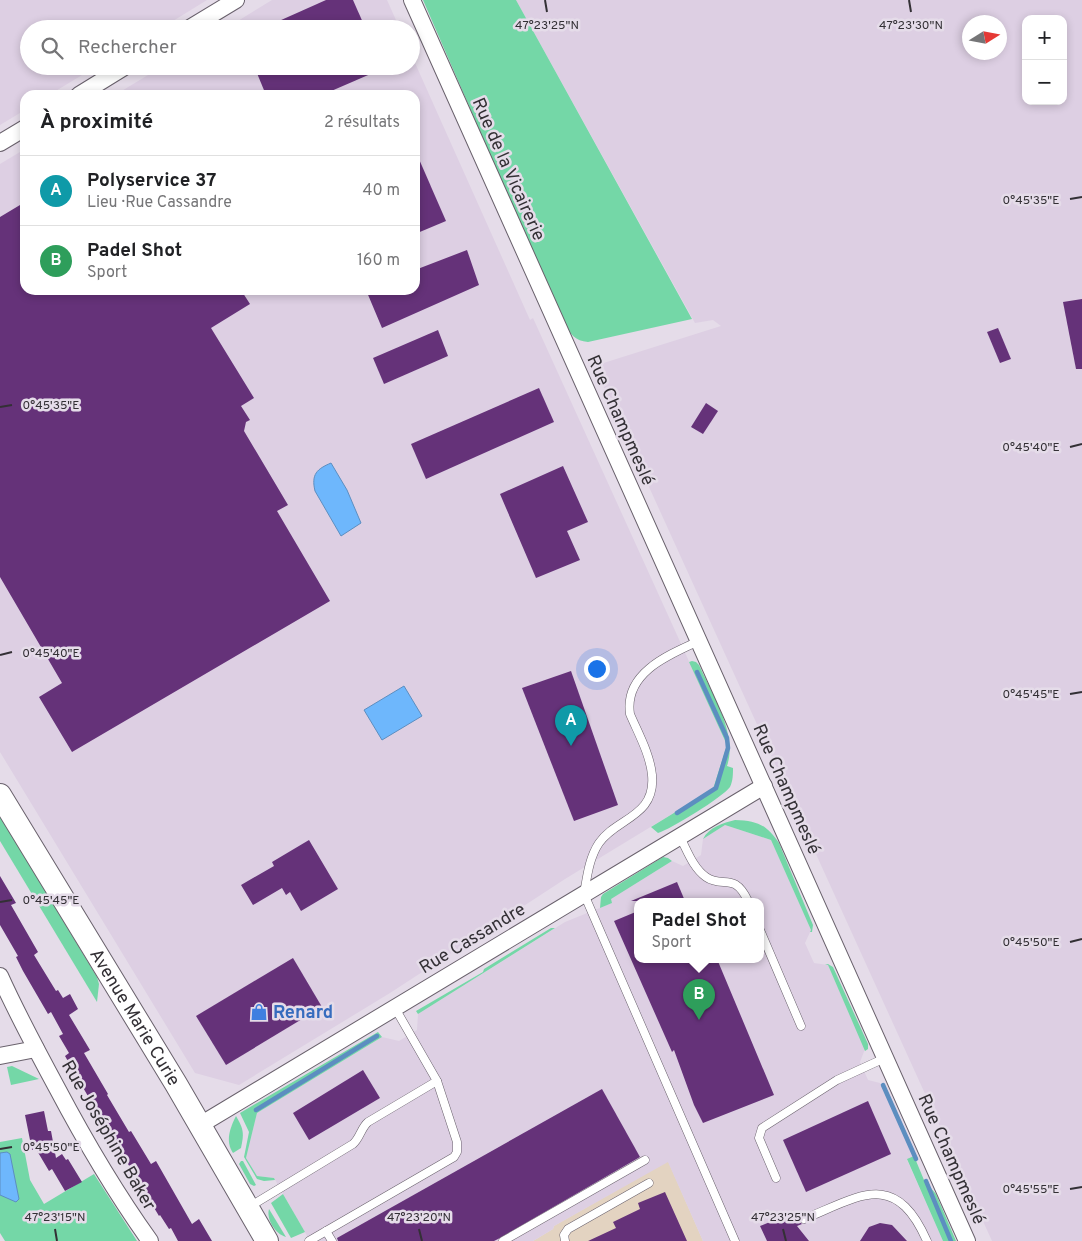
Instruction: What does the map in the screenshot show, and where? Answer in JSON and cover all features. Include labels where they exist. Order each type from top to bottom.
[{"type":"main road","name":"Avenue Marie Curie","points":[[0,795],[268,1241]]},
{"type":"street","points":[[203,20],[236,0]]},
{"type":"street","name":"Rue de la Vicairerie","points":[[412,0],[570,354]]},
{"type":"street","points":[[87,90],[111,75]]},
{"type":"street","points":[[0,143],[20,131]]},
{"type":"street","name":"Rue Champmeslé","points":[[570,354],[967,1241]]},
{"type":"street","name":"Rue Cassandre","points":[[200,1125],[764,786]]},
{"type":"street","name":"Rue Joséphine Baker","points":[[0,976],[36,1049],[99,1165],[122,1202],[150,1241]]},
{"type":"street","points":[[0,1056],[36,1049]]},
{"type":"lane","points":[[699,641],[652,665],[632,691],[629,705],[630,714],[650,765],[651,790],[639,812],[600,841],[589,864],[584,894],[735,1241]]},
{"type":"lane","points":[[680,836],[692,861],[707,878],[735,884],[746,898]]},
{"type":"lane","points":[[764,939],[801,1026]]},
{"type":"lane","points":[[309,1241],[454,1157],[457,1152],[457,1142],[437,1081],[395,1008]]},
{"type":"lane","points":[[776,1178],[759,1138],[762,1128],[837,1080],[885,1058]]},
{"type":"lane","points":[[248,1207],[353,1144],[358,1140],[368,1122],[437,1081]]},
{"type":"lane","points":[[503,1241],[645,1160]]},
{"type":"lane","points":[[566,1241],[564,1235],[568,1229],[649,1183]]},
{"type":"lane","points":[[804,1219],[858,1197],[884,1194],[894,1197],[910,1211],[927,1241]]},
{"type":"lane","points":[[326,1231],[332,1241]]},
{"type":"shaded area","points":[[0,0],[207,0],[175,20],[20,20],[20,75],[82,75],[57,90],[20,90],[20,113],[0,125]]},
{"type":"shaded area","points":[[272,0],[387,0],[396,20],[240,20]]},
{"type":"shaded area","points":[[516,0],[1082,0],[1082,1241],[992,1241],[594,366],[721,326],[713,320],[695,323]]},
{"type":"shaded area","points":[[420,74],[530,320],[533,318],[727,745],[713,789],[565,879],[390,993],[239,1085],[195,1073],[0,752],[0,164],[20,152],[20,295],[420,295],[420,90],[123,90],[148,75]]},
{"type":"shaded area","points":[[725,825],[771,840],[811,930],[805,943],[814,963],[828,965],[865,1049],[860,1062],[868,1080],[880,1083],[914,1156],[907,1160],[943,1241],[703,1241],[668,1162],[554,1226],[553,1229],[533,1241],[310,1241],[274,1178],[257,1176],[246,1158],[257,1113],[382,1037],[399,1041],[417,1030],[418,1014],[565,922],[612,903],[610,899],[672,861],[683,866],[701,855],[703,839]],"holes":[[[634,898],[764,898],[764,963],[640,963],[674,1050],[672,1051],[614,921],[620,919],[634,949]]]},
{"type":"shaded area","points":[[668,1161],[703,1241],[533,1241],[553,1229],[554,1226]]},
{"type":"green space","points":[[423,0],[516,0],[692,319],[588,342],[577,339],[569,331],[564,325]]},
{"type":"green space","points":[[692,661],[699,665],[722,714],[729,741],[727,766],[733,768],[732,780],[730,787],[718,798],[685,819],[658,833],[651,827],[713,789],[727,745],[689,662]]},
{"type":"green space","points":[[0,816],[97,977],[99,984],[97,1002],[0,841]]},
{"type":"green space","points":[[735,820],[749,821],[760,825],[770,832],[779,843],[813,925],[812,932],[810,932],[811,930],[771,840],[725,825],[703,839],[709,831],[721,824]]},
{"type":"green space","points":[[663,857],[672,861],[611,899],[612,903],[600,908],[603,894]]},
{"type":"green space","points":[[551,928],[555,928],[418,1014],[416,1011],[483,972],[484,969]]},
{"type":"green space","points":[[828,964],[833,967],[868,1044],[868,1049],[865,1051],[828,965],[825,965]]},
{"type":"green space","points":[[378,1032],[382,1037],[257,1113],[246,1158],[257,1176],[274,1178],[275,1180],[264,1181],[257,1179],[244,1157],[249,1132],[240,1113]]},
{"type":"green space","points":[[12,1066],[39,1079],[11,1085],[7,1067]]},
{"type":"green space","points":[[236,1116],[242,1128],[243,1139],[241,1148],[233,1153],[229,1139],[230,1130]]},
{"type":"green space","points":[[22,1138],[30,1180],[44,1204],[94,1174],[137,1241],[5,1241],[0,1233],[0,1142]]},
{"type":"green space","points":[[914,1156],[924,1180],[936,1194],[956,1241],[943,1241],[907,1159]]},
{"type":"green space","points":[[243,1161],[256,1185],[250,1184],[239,1164]]},
{"type":"green space","points":[[283,1194],[305,1232],[291,1238],[271,1203]]},
{"type":"green space","points":[[269,1209],[286,1237],[278,1233],[272,1226],[268,1213]]},
{"type":"water","points":[[331,463],[347,490],[361,523],[341,536],[315,491],[314,485],[316,473]]},
{"type":"water","points":[[404,686],[422,716],[382,740],[364,710]]},
{"type":"water","points":[[7,1152],[10,1154],[19,1199],[16,1202],[0,1195],[0,1153]]},
{"type":"building","points":[[326,0],[353,0],[362,20],[281,20]]},
{"type":"building","points":[[258,75],[368,75],[334,90],[264,90]]},
{"type":"building","points":[[420,161],[446,221],[420,232]]},
{"type":"building","points":[[20,205],[20,295],[244,295],[250,304],[211,328],[254,398],[241,406],[250,420],[246,422],[244,431],[288,505],[277,511],[330,601],[72,752],[39,697],[62,683],[0,577],[0,217]]},
{"type":"building","points":[[467,250],[479,285],[382,328],[368,295],[420,295],[420,268]]},
{"type":"building","points":[[1082,299],[1082,369],[1076,369],[1063,302]]},
{"type":"building","points":[[998,328],[1011,359],[1000,363],[987,332]]},
{"type":"building","points":[[438,330],[448,356],[384,384],[373,358]]},
{"type":"building","points":[[539,388],[554,422],[426,479],[411,444]]},
{"type":"building","points":[[706,403],[718,411],[703,434],[691,427]]},
{"type":"building","points":[[563,466],[588,522],[567,531],[580,560],[536,578],[500,494]]},
{"type":"building","points":[[571,671],[618,805],[574,821],[522,688]]},
{"type":"building","points":[[309,840],[338,889],[301,911],[290,892],[286,895],[282,888],[253,905],[241,885],[274,866],[272,862]]},
{"type":"building","points":[[0,876],[16,903],[11,905],[38,952],[34,955],[56,991],[58,990],[63,998],[70,994],[78,1009],[69,1015],[90,1050],[84,1053],[107,1095],[151,1164],[156,1161],[192,1224],[199,1219],[212,1241],[178,1241],[171,1228],[169,1229],[159,1216],[133,1174],[125,1159],[127,1159],[112,1134],[110,1135],[96,1113],[65,1056],[69,1053],[59,1036],[63,1034],[51,1012],[48,1014],[23,971],[16,957],[18,956],[0,925]]},
{"type":"building","points":[[677,882],[684,898],[638,898]]},
{"type":"building","points":[[634,913],[634,963],[719,963],[774,1095],[703,1123],[694,1105],[674,1050],[672,1052],[614,921]]},
{"type":"building","name":"Renard","points":[[293,958],[322,1007],[226,1065],[196,1016]]},
{"type":"building","points":[[363,1070],[380,1098],[309,1140],[293,1113]]},
{"type":"building","points":[[602,1089],[640,1157],[498,1239],[494,1241],[338,1241],[337,1238]]},
{"type":"building","points":[[868,1101],[891,1154],[806,1192],[783,1140]]},
{"type":"building","points":[[44,1111],[48,1131],[51,1131],[56,1158],[62,1154],[66,1160],[68,1159],[82,1182],[65,1191],[52,1169],[49,1171],[36,1149],[32,1150],[25,1115]]},
{"type":"building","points":[[665,1192],[687,1241],[588,1241],[616,1228],[613,1222],[640,1209],[638,1203]]},
{"type":"building","points":[[797,1211],[799,1221],[802,1224],[797,1226],[809,1241],[767,1241],[760,1226]]},
{"type":"building","points":[[880,1223],[892,1225],[907,1241],[860,1241],[869,1227]]},
{"type":"waterway","points":[[677,813],[716,788],[728,748],[727,738],[697,672]]},
{"type":"waterway","points":[[256,1110],[377,1036]]},
{"type":"waterway","points":[[883,1085],[916,1159]]},
{"type":"waterway","points":[[926,1181],[951,1241]]},
{"type":"place","name":"Polyservice 37","points":[[571,746]]},
{"type":"place","name":"Renard","points":[[259,1012]]},
{"type":"place","name":"Padel Shot","points":[[699,1020]]}]
